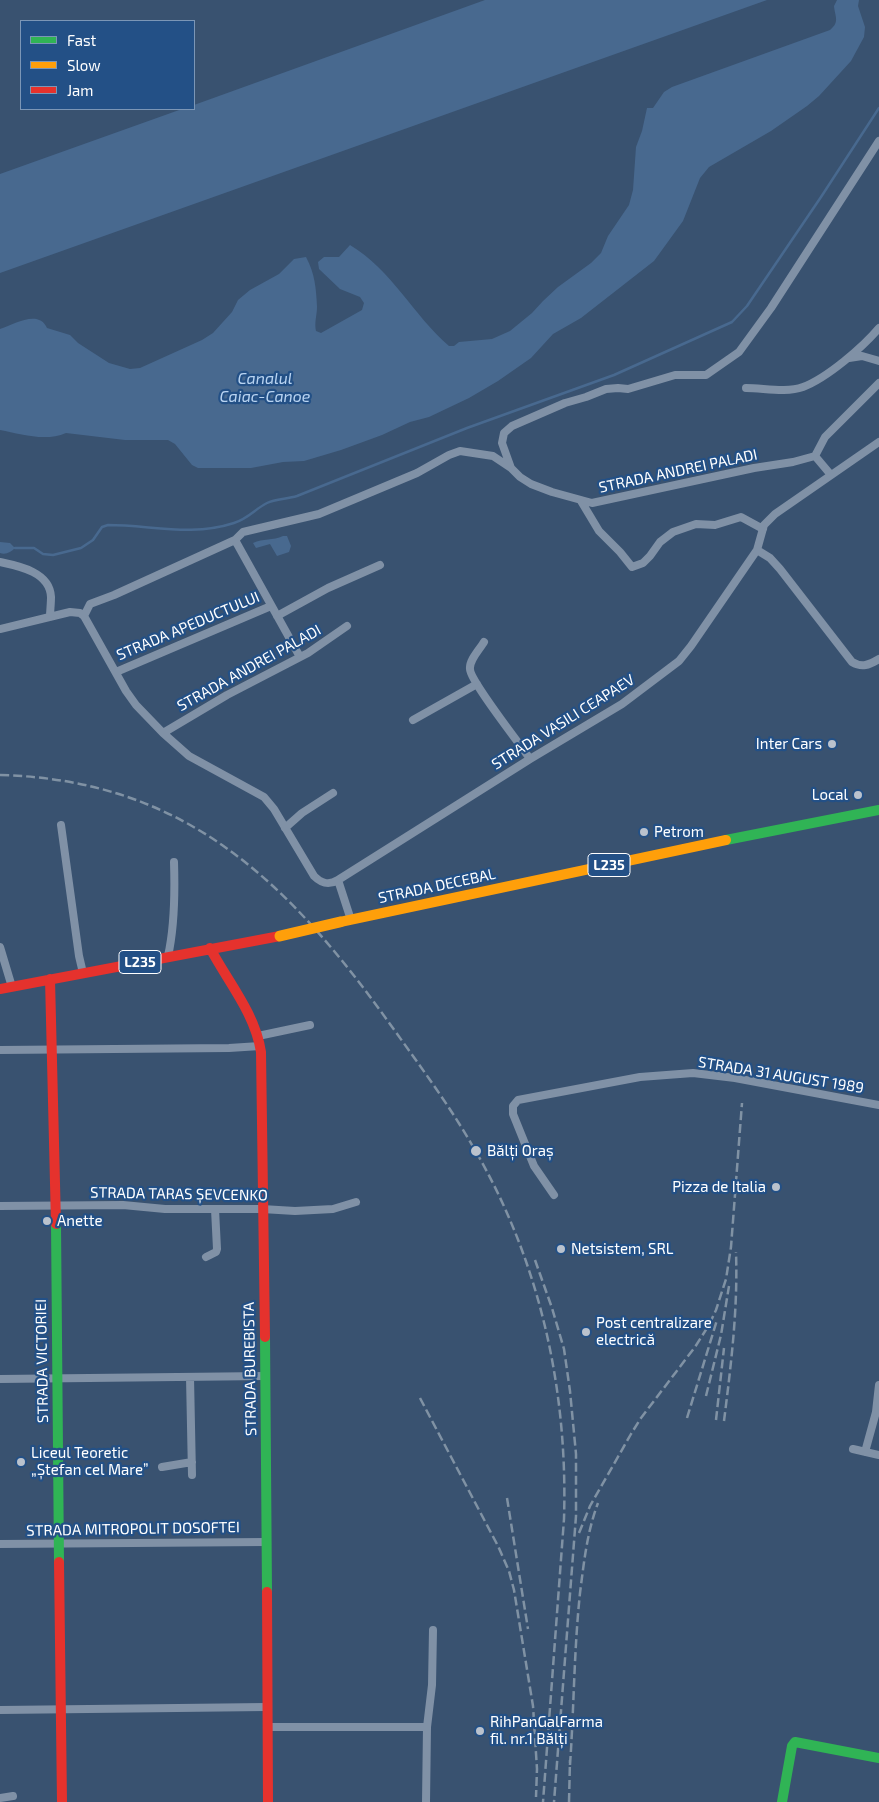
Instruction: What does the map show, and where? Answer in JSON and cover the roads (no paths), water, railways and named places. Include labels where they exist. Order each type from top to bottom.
[{"type":"street","points":[[511,468],[502,443],[504,433],[512,426],[565,403],[606,389],[628,389],[675,375],[706,375],[739,352],[771,308],[879,140]]},
{"type":"street","points":[[746,388],[776,390],[803,387],[845,360],[860,348],[879,328]]},
{"type":"street","points":[[845,360],[862,356],[879,360]]},
{"type":"street","points":[[831,475],[815,456],[825,437],[879,382]]},
{"type":"street","points":[[580,500],[596,527],[632,567],[639,566],[649,558],[668,534],[696,524],[715,524],[741,517],[762,529],[767,521],[776,514],[879,442]]},
{"type":"street","points":[[84,616],[90,604],[235,540],[243,532],[319,514],[417,473],[460,451],[493,456],[511,468]]},
{"type":"street","name":"STRADA ANDREI PALADI","points":[[511,468],[520,478],[552,492],[592,503],[815,456]]},
{"type":"street","name":"STRADA VASILI CEAPAEV","points":[[338,880],[530,759],[622,704],[679,661],[757,550],[762,529]]},
{"type":"street","points":[[235,540],[300,657]]},
{"type":"street","points":[[757,550],[770,558],[780,569],[852,662],[862,666],[869,665],[879,659]]},
{"type":"street","points":[[0,562],[30,570],[43,578],[50,590],[50,617]]},
{"type":"street","name":"STRADA APEDUCTULUI","points":[[277,616],[328,588],[380,565]]},
{"type":"street","name":"STRADA APEDUCTULUI","points":[[116,672],[271,606]]},
{"type":"street","points":[[0,629],[75,612],[84,616],[126,691],[163,733],[189,756],[261,794],[274,809],[310,871],[325,883],[338,880],[345,921]]},
{"type":"street","name":"STRADA ANDREI PALADI","points":[[163,733],[227,695],[300,657],[347,626]]},
{"type":"street","points":[[484,642],[470,665],[470,672],[530,759]]},
{"type":"street","points":[[413,720],[477,684]]},
{"type":"street","points":[[284,828],[302,813],[333,793]]},
{"type":"street","name":"STRADA DECEBAL","points":[[6,988],[280,936],[680,849],[879,810]]},
{"type":"street","points":[[61,825],[79,956],[83,972]]},
{"type":"street","points":[[168,956],[172,940],[174,910],[174,862]]},
{"type":"street","points":[[0,947],[6,988]]},
{"type":"street","name":"STRADA BUREBISTA","points":[[210,948],[246,1010],[259,1041],[262,1089],[262,1209],[266,1376],[266,1707],[268,1727],[268,1802]]},
{"type":"street","name":"STRADA VICTORIEI","points":[[50,979],[56,1205],[56,1378],[62,1802]]},
{"type":"street","points":[[0,1050],[229,1048],[310,1025]]},
{"type":"street","name":"STRADA 31 AUGUST 1989","points":[[554,1195],[534,1166],[513,1114],[513,1106],[518,1100],[640,1076],[693,1074],[735,1078],[879,1105]]},
{"type":"street","name":"STRADA TARAS ȘEVCENKO","points":[[0,1206],[123,1205],[165,1209],[326,1210],[356,1202]]},
{"type":"street","points":[[206,1257],[216,1252],[217,1249],[215,1209]]},
{"type":"street","points":[[0,1379],[266,1376]]},
{"type":"street","points":[[190,1377],[192,1475]]},
{"type":"street","points":[[865,1452],[876,1412],[879,1385]]},
{"type":"street","points":[[853,1450],[879,1455]]},
{"type":"street","points":[[162,1467],[192,1462]]},
{"type":"street","name":"STRADA MITROPOLIT DOSOFTEI","points":[[0,1544],[266,1542]]},
{"type":"street","points":[[426,1802],[427,1727],[432,1685],[433,1630]]},
{"type":"street","points":[[0,1710],[266,1707]]},
{"type":"street","points":[[268,1727],[427,1727]]},
{"type":"street","points":[[782,1802],[792,1746],[795,1742],[879,1758]]},
{"type":"street","points":[[0,1798],[13,1796]]},
{"type":"water","points":[[485,0],[767,0],[0,273],[0,174],[179,110],[195,110],[195,105]]},
{"type":"water","name":"Canalul Caiac-Canoe","points":[[837,0],[859,0],[858,6],[865,27],[864,37],[851,61],[819,96],[771,131],[709,167],[700,178],[683,221],[654,261],[581,318],[553,334],[531,358],[469,398],[429,417],[410,422],[382,435],[341,450],[304,461],[283,462],[251,468],[198,468],[192,465],[175,444],[168,440],[125,440],[66,433],[58,436],[41,437],[0,430],[0,329],[26,319],[38,319],[47,328],[70,335],[78,343],[109,363],[130,369],[140,368],[202,340],[213,333],[232,312],[238,300],[250,290],[279,274],[294,259],[306,257],[313,275],[315,287],[317,307],[316,331],[321,333],[362,310],[364,303],[360,297],[340,289],[319,269],[318,262],[324,257],[339,257],[350,245],[378,267],[424,321],[449,346],[454,346],[459,342],[492,339],[510,331],[532,313],[558,287],[591,263],[601,253],[608,236],[629,205],[633,190],[636,147],[647,108],[653,108],[664,92],[672,87],[830,30],[836,22],[834,6]]},
{"type":"water","points":[[287,536],[291,546],[289,552],[277,556],[270,544],[256,548],[253,543],[260,540]]},
{"type":"water","points":[[0,542],[10,543],[15,548],[8,553],[0,553]]},
{"type":"waterway","points":[[15,548],[34,548],[43,554],[53,555],[81,548],[93,540],[102,527],[108,525],[187,530],[218,527],[234,523],[244,519],[270,502],[297,496],[467,428],[614,375],[732,322],[747,306],[879,108]]},
{"type":"railway","points":[[0,775],[67,781],[127,797],[181,820],[230,850],[275,888],[316,931],[356,979],[395,1031],[456,1119],[498,1193],[517,1237],[533,1282],[555,1375],[561,1423],[564,1519],[543,1802]]},
{"type":"railway","points":[[579,1533],[590,1506],[631,1434],[695,1347],[716,1310],[726,1279],[731,1247],[742,1103]]},
{"type":"railway","points":[[724,1421],[735,1316],[736,1252]]},
{"type":"railway","points":[[535,1260],[564,1349],[576,1454],[576,1516],[554,1802]]},
{"type":"railway","points":[[706,1396],[721,1335],[729,1286]]},
{"type":"railway","points":[[687,1418],[717,1320]]},
{"type":"railway","points":[[716,1420],[724,1348]]},
{"type":"railway","points":[[420,1398],[498,1546],[509,1571],[514,1590],[533,1706],[537,1769],[536,1797]]},
{"type":"railway","points":[[507,1498],[528,1629]]},
{"type":"railway","points":[[570,1765],[580,1593],[589,1536],[598,1503]]},
{"type":"railway","points":[[569,1802],[570,1760]]},
{"type":"place","name":"Inter Cars","points":[[832,744]]},
{"type":"place","name":"Local","points":[[858,795]]},
{"type":"place","name":"Petrom","points":[[644,832]]},
{"type":"place","name":"Bălți Oraș","points":[[476,1151]]},
{"type":"place","name":"Pizza de Italia","points":[[776,1187]]},
{"type":"place","name":"Anette","points":[[47,1221]]},
{"type":"place","name":"Netsistem, SRL","points":[[561,1249]]},
{"type":"place","name":"Post centralizare electrică","points":[[586,1332]]},
{"type":"place","name":"Liceul Teoretic „Ștefan cel Mare”","points":[[21,1462]]},
{"type":"place","name":"RihPanGalFarma fil. nr.1 Bălți","points":[[480,1731]]}]
